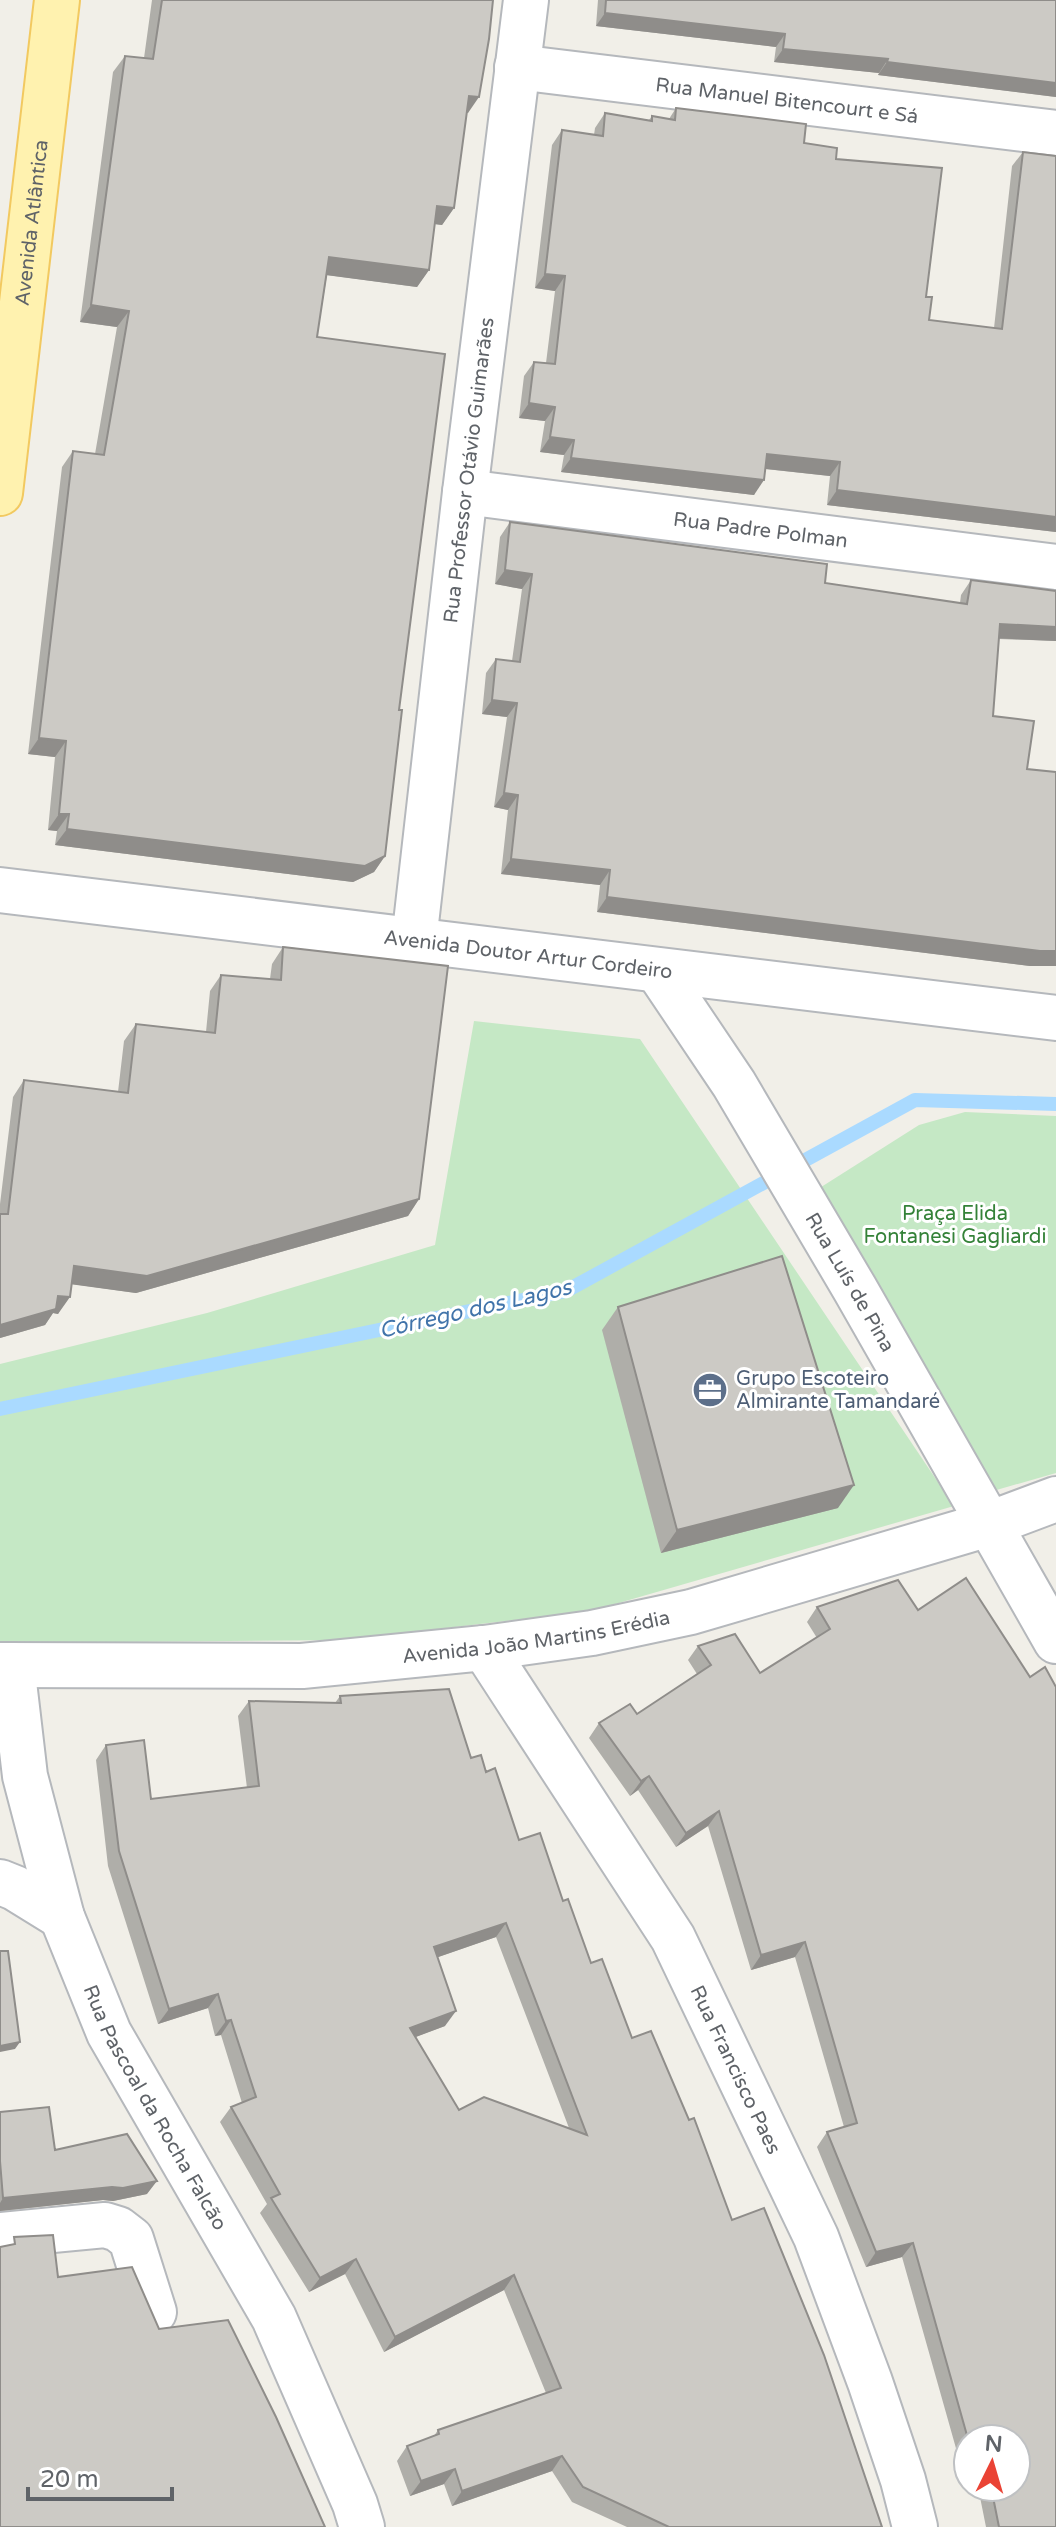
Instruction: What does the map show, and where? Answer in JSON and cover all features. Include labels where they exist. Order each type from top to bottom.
[{"type":"main road","name":"Avenida Atlântica","points":[[0,493],[57,0]]},
{"type":"street","name":"Rua Professor Otávio Guimarães","points":[[414,941],[465,492],[526,0]]},
{"type":"street","name":"Rua Manuel Bitencourt e Sá","points":[[517,67],[1056,133]]},
{"type":"street","name":"Rua Padre Polman","points":[[465,492],[1056,567]]},
{"type":"street","name":"Avenida Doutor Artur Cordeiro","points":[[0,890],[1056,1018]]},
{"type":"street","name":"Rua Luís de Pina","points":[[658,971],[734,1084],[1056,1641]]},
{"type":"street","name":"Avenida João Martins Erédia","points":[[6,1665],[302,1666],[484,1648],[592,1633],[691,1612],[989,1524],[1056,1499]]},
{"type":"street","name":"Rua Francisco Paes","points":[[484,1648],[673,1938],[816,2237],[899,2466],[915,2527]]},
{"type":"street","name":"Rua Pascoal da Rocha Falcão","points":[[6,1665],[25,1776],[62,1917],[109,2033],[274,2318],[355,2504],[362,2527]]},
{"type":"street","points":[[0,1802],[41,1838]]},
{"type":"street","points":[[0,1882],[62,1917]]},
{"type":"street","points":[[0,2235],[105,2225],[118,2229],[131,2239],[154,2312]]},
{"type":"green space","points":[[474,1021],[640,1039],[954,1506],[591,1611],[344,1640],[0,1643],[0,1364],[207,1313],[435,1245]]},
{"type":"green space","name":"Praça Elida Fontanesi Gagliardi","points":[[965,1112],[1056,1116],[1056,1473],[993,1491],[818,1189],[919,1125]]},
{"type":"building","points":[[162,0],[493,0],[479,97],[469,96],[454,208],[437,206],[429,270],[329,257],[317,337],[445,354],[399,710],[402,710],[385,856],[365,866],[67,829],[69,814],[59,814],[66,741],[39,738],[73,451],[104,455],[129,311],[91,305],[125,56],[153,59]]},
{"type":"building","points":[[606,0],[1056,0],[1056,83],[887,62],[888,59],[783,49],[785,34],[605,13]]},
{"type":"building","points":[[676,108],[806,124],[804,143],[837,148],[836,159],[942,168],[926,297],[932,297],[929,320],[1002,329],[1023,152],[1056,156],[1056,517],[837,490],[840,462],[767,454],[764,480],[571,458],[574,440],[550,437],[555,407],[529,403],[534,362],[555,364],[565,276],[545,274],[562,130],[603,136],[605,113],[652,121],[652,116],[675,120]]},
{"type":"building","points":[[510,522],[827,564],[825,583],[967,604],[971,580],[1056,591],[1056,627],[1000,624],[993,716],[1034,721],[1027,769],[1056,772],[1056,951],[607,897],[610,870],[511,859],[518,795],[504,793],[517,703],[492,700],[496,659],[520,662],[532,574],[505,570]]},
{"type":"building","points":[[283,947],[448,966],[419,1199],[147,1276],[74,1266],[70,1297],[58,1296],[56,1309],[0,1325],[0,1214],[8,1214],[24,1080],[128,1093],[136,1024],[215,1033],[221,975],[281,980]]},
{"type":"building","name":"Grupo Escoteiro Almirante Tamandaré","points":[[782,1256],[854,1485],[677,1530],[618,1307]]},
{"type":"building","points":[[966,1578],[1030,1677],[1045,1667],[1056,1687],[1056,2527],[999,2527],[994,2503],[1032,2503],[1032,2423],[964,2423],[913,2243],[876,2252],[827,2132],[857,2123],[805,1942],[761,1955],[719,1811],[686,1833],[649,1776],[641,1781],[599,1723],[630,1704],[637,1714],[711,1665],[698,1646],[735,1634],[760,1673],[830,1629],[817,1607],[898,1580],[918,1610]]},
{"type":"building","points":[[449,1689],[471,1758],[481,1755],[486,1772],[495,1768],[519,1840],[540,1833],[563,1901],[568,1899],[591,1963],[602,1959],[632,2038],[651,2031],[689,2120],[694,2118],[732,2220],[764,2208],[824,2355],[882,2527],[669,2527],[583,2487],[562,2456],[462,2491],[455,2469],[421,2481],[407,2446],[439,2434],[438,2430],[561,2388],[514,2275],[395,2337],[356,2259],[320,2278],[271,2198],[280,2194],[231,2107],[256,2097],[231,2020],[226,2021],[218,1994],[169,2009],[119,1851],[106,1745],[144,1740],[151,1799],[259,1786],[249,1701],[341,1703],[340,1696]],"holes":[[[506,1923],[587,2135],[484,2097],[459,2110],[410,2028],[456,2011],[434,1947]]]},
{"type":"building","points":[[0,1951],[8,1951],[20,2042],[0,2046]]},
{"type":"building","points":[[49,2107],[55,2150],[127,2134],[157,2181],[123,2188],[3,2198],[0,2112]]},
{"type":"building","points":[[53,2235],[58,2277],[132,2267],[159,2329],[228,2320],[325,2527],[0,2527],[0,2247],[15,2244],[14,2237]]},
{"type":"waterway","name":"Córrego dos Lagos","points":[[0,1409],[566,1291],[915,1100],[1056,1104]]},
{"type":"place","name":"Grupo Escoteiro Almirante Tamandaré","points":[[710,1390]]}]
